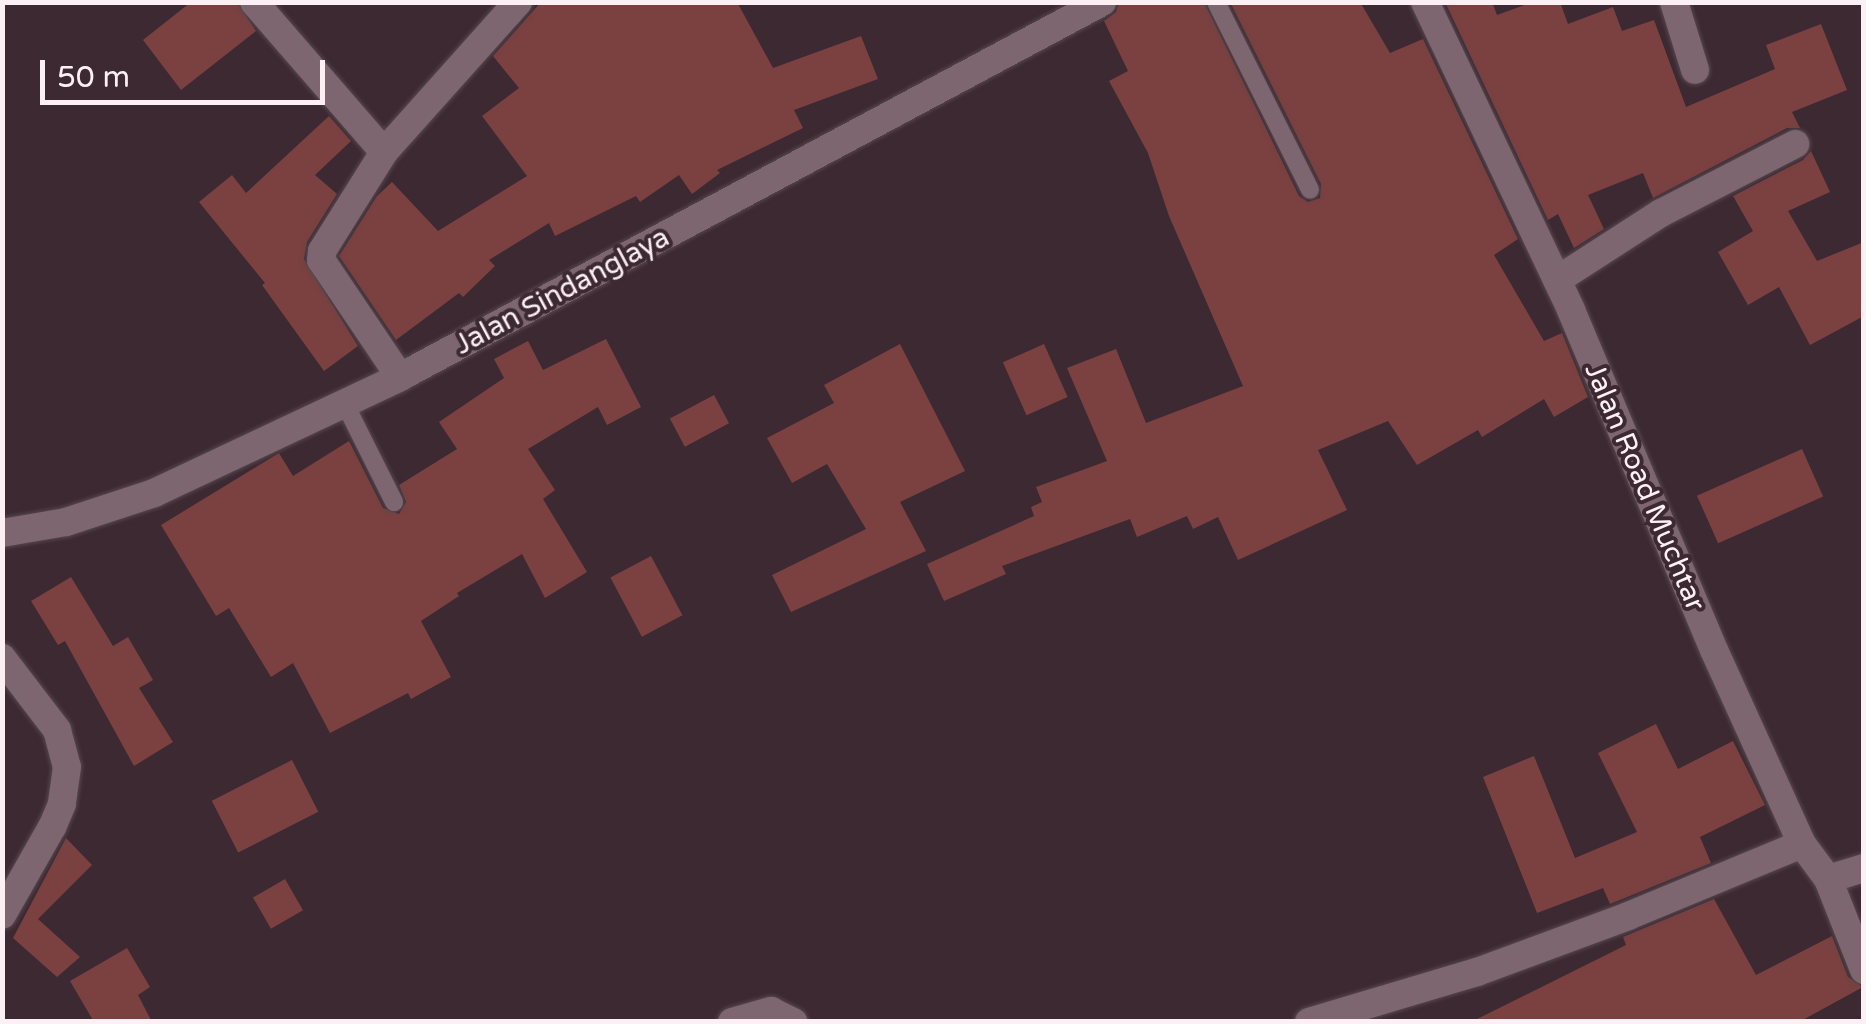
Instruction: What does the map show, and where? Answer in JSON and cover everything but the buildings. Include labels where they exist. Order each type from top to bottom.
[{"type":"street","points":[[254,2],[384,152]]},
{"type":"street","points":[[400,377],[321,260],[327,242],[360,196],[384,152],[518,2]]},
{"type":"street","name":"Jalan Sindanglaya","points":[[2,533],[66,522],[154,493],[400,377],[1102,2]]},
{"type":"street","name":"Jalan Road Muchtar","points":[[1425,2],[1557,280],[1714,650],[1802,844],[1828,880],[1864,970]]},
{"type":"street","points":[[1674,2],[1695,70]]},
{"type":"street","points":[[1557,280],[1661,213],[1795,144]]},
{"type":"street","points":[[2,658],[57,730],[68,767],[62,804],[2,916]]},
{"type":"street","points":[[1309,1022],[1476,972],[1628,916],[1802,844]]},
{"type":"street","points":[[1828,880],[1864,868]]},
{"type":"street","points":[[732,1022],[771,1011],[794,1022]]},
{"type":"lane","points":[[1216,2],[1310,190]]},
{"type":"lane","points":[[344,402],[394,502]]}]
